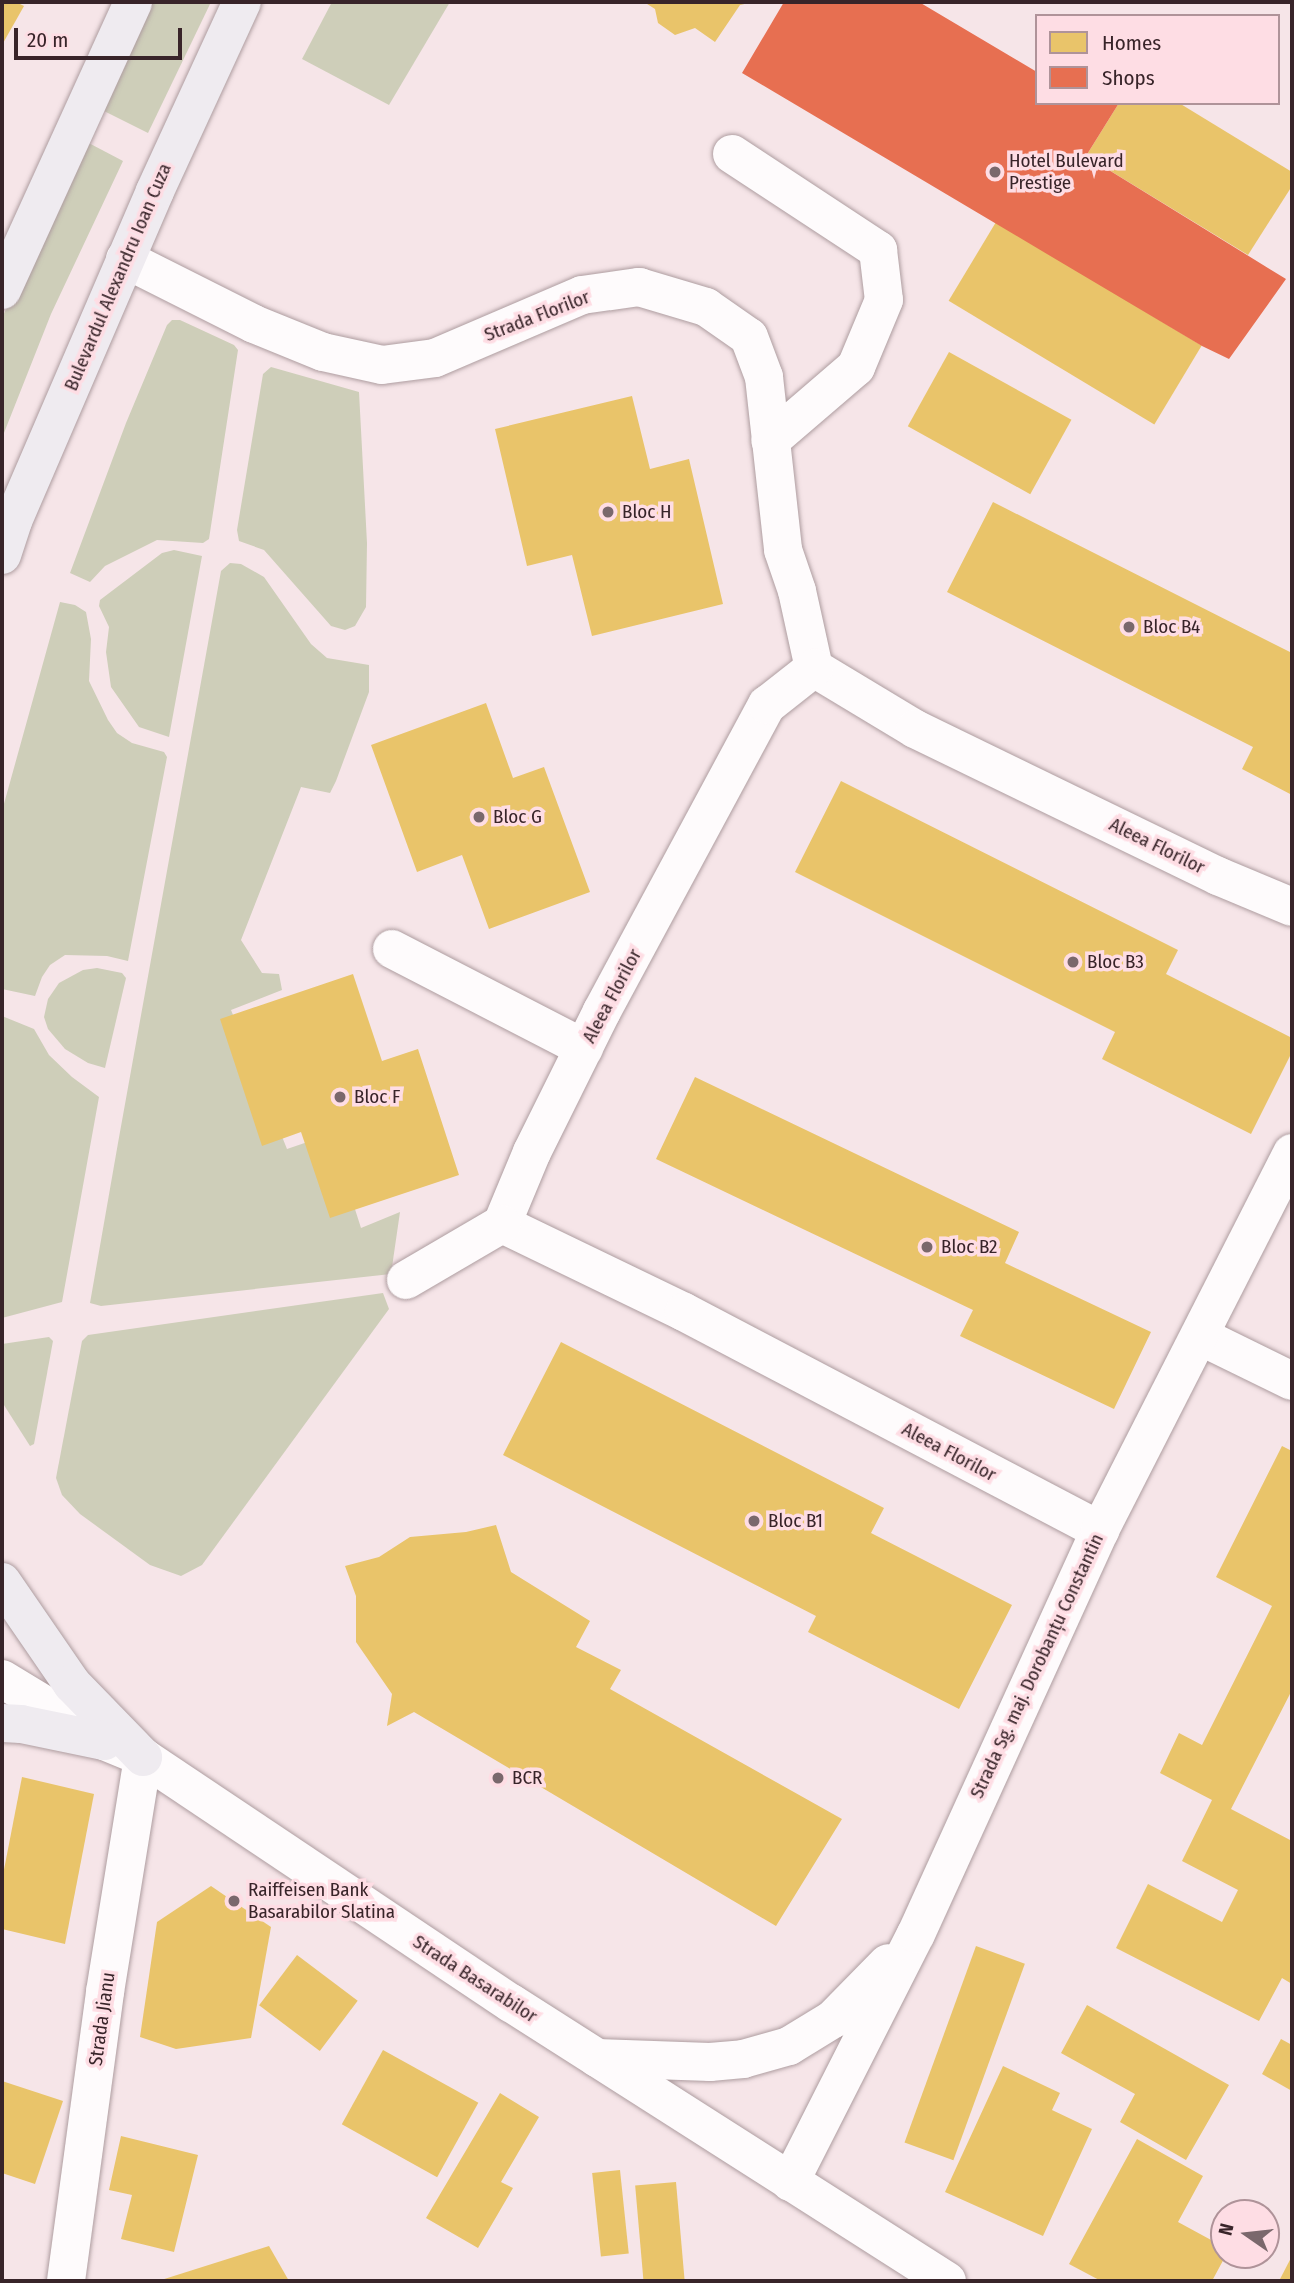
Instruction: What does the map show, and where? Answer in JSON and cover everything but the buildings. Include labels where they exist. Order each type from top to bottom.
[{"type":"main road","points":[[2,290],[133,2]]},
{"type":"main road","name":"Bulevardul Alexandru Ioan Cuza","points":[[2,555],[13,521],[125,259],[242,2]]},
{"type":"main road","points":[[2,1582],[72,1684],[143,1757]]},
{"type":"main road","points":[[2,1723],[21,1724],[104,1741]]},
{"type":"street","points":[[732,154],[878,250],[884,300],[856,367],[770,441]]},
{"type":"street","name":"Strada Florilor","points":[[125,259],[254,324],[323,352],[382,365],[435,358],[582,295],[639,286],[706,307],[749,337],[764,377],[783,550],[797,591],[814,667]]},
{"type":"street","name":"Aleea Florilor","points":[[1100,1530],[684,1312],[502,1224],[532,1152],[584,1048],[767,705],[814,667],[915,729],[1219,876],[1292,907]]},
{"type":"street","points":[[392,949],[584,1048]]},
{"type":"street","name":"Strada Sg. maj. Dorobanțu Constantin","points":[[790,2182],[916,1934],[1100,1530],[1292,1153]]},
{"type":"street","points":[[406,1280],[502,1224]]},
{"type":"street","points":[[1200,1336],[1292,1381]]},
{"type":"street","name":"Strada Basarabilor","points":[[2,1679],[104,1741],[143,1757],[597,2058],[947,2281]]},
{"type":"street","name":"Strada Jianu","points":[[66,2281],[105,1992],[143,1757]]},
{"type":"street","points":[[597,2058],[710,2062],[743,2059],[789,2046],[833,2019],[916,1934]]},
{"type":"green space","points":[[153,2],[211,2],[148,133],[100,109]]},
{"type":"green space","points":[[332,2],[450,2],[389,105],[302,59]]},
{"type":"green space","points":[[83,140],[123,161],[51,314],[2,438],[2,318]]},
{"type":"green space","points":[[172,320],[180,320],[234,345],[238,350],[209,539],[203,543],[157,540],[105,566],[90,582],[70,573],[126,423],[167,325]]},
{"type":"green space","points":[[271,367],[359,392],[367,543],[366,607],[355,626],[345,630],[331,626],[264,550],[239,541],[237,530],[263,374]]},
{"type":"green space","points":[[174,550],[202,556],[169,737],[139,727],[111,687],[106,652],[109,627],[99,606],[100,600],[162,553]]},
{"type":"green space","points":[[230,563],[241,564],[264,577],[311,644],[327,658],[369,665],[369,692],[336,781],[330,793],[301,787],[241,940],[262,973],[279,974],[282,990],[231,1010],[287,1149],[331,1134],[361,1228],[400,1212],[391,1274],[101,1306],[90,1303],[221,571]]},
{"type":"green space","points":[[60,602],[75,605],[86,612],[91,639],[89,681],[108,720],[117,733],[132,743],[164,752],[167,757],[128,961],[107,956],[65,955],[50,965],[35,996],[2,989],[2,811]]},
{"type":"green space","points":[[97,968],[122,973],[126,978],[105,1068],[88,1063],[65,1049],[48,1029],[44,1017],[48,999],[59,983],[83,970]]},
{"type":"green space","points":[[2,1016],[34,1029],[49,1055],[99,1097],[62,1302],[2,1318]]},
{"type":"green space","points":[[383,1293],[389,1309],[202,1565],[181,1576],[150,1565],[80,1514],[62,1495],[56,1478],[82,1341],[88,1335]]},
{"type":"green space","points":[[49,1337],[53,1341],[34,1444],[30,1446],[2,1402],[2,1344]]},
{"type":"place","name":"Hotel Bulevard Prestige","points":[[995,172]]},
{"type":"place","name":"Bloc H","points":[[608,512]]},
{"type":"place","name":"Bloc B4","points":[[1129,627]]},
{"type":"place","name":"Bloc G","points":[[479,817]]},
{"type":"place","name":"Bloc B3","points":[[1073,962]]},
{"type":"place","name":"Bloc F","points":[[340,1097]]},
{"type":"place","name":"Bloc B2","points":[[927,1247]]},
{"type":"place","name":"Bloc B1","points":[[754,1521]]},
{"type":"place","name":"BCR","points":[[498,1778]]},
{"type":"place","name":"Raiffeisen Bank Basarabilor Slatina","points":[[234,1901]]}]
